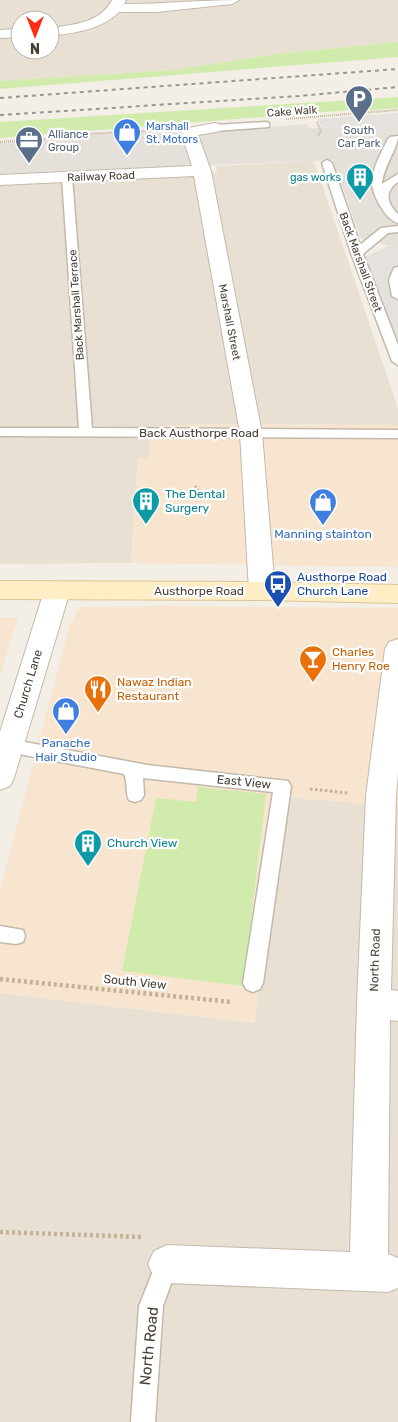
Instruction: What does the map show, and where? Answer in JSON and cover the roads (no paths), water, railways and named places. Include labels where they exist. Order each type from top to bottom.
[{"type":"street","points":[[60,30],[90,24],[106,16],[118,4],[157,8],[232,0]]},
{"type":"street","name":"Marshall Street","points":[[215,128],[189,132],[202,172],[251,433],[262,591]]},
{"type":"street","name":"Railway Road","points":[[0,180],[202,172]]},
{"type":"street","name":"Austhorpe Road","points":[[0,590],[262,591],[398,594]]},
{"type":"street","name":"Church Lane","points":[[0,778],[57,590]]},
{"type":"street","name":"North Road","points":[[167,1264],[378,1272],[386,1005],[381,796],[395,708],[398,649]]},
{"type":"lane","points":[[215,128],[266,125]]},
{"type":"lane","points":[[398,139],[394,139],[387,150],[377,185],[382,195],[384,207],[398,220]]},
{"type":"lane","name":"Back Marshall Street","points":[[327,163],[357,253],[398,361]]},
{"type":"lane","points":[[380,172],[398,169]]},
{"type":"lane","name":"Back Marshall Terrace","points":[[67,177],[86,432]]},
{"type":"lane","points":[[382,195],[388,185],[398,177]]},
{"type":"lane","points":[[357,253],[385,230],[398,228]]},
{"type":"lane","points":[[398,270],[394,275],[394,284],[398,296]]},
{"type":"lane","name":"Back Austhorpe Road","points":[[0,432],[398,434]]},
{"type":"lane","name":"East View","points":[[9,746],[147,772],[282,786],[253,983]]},
{"type":"lane","points":[[130,769],[135,780],[135,795]]},
{"type":"lane","name":"North Road","points":[[143,1422],[151,1306],[167,1264]]},
{"type":"railway","points":[[0,98],[398,69]]},
{"type":"railway","points":[[0,115],[299,96],[398,87]]},
{"type":"place","name":"South Car Park","points":[[359,123]]},
{"type":"place","name":"Marshall St. Motors","points":[[127,156]]},
{"type":"place","name":"Alliance Group","points":[[29,164]]},
{"type":"place","name":"gas works","points":[[360,201]]},
{"type":"place","name":"The Dental Surgery","points":[[146,525]]},
{"type":"place","name":"Manning stainton","points":[[323,526]]},
{"type":"place","name":"Austhorpe Road Church Lane","points":[[278,608]]},
{"type":"place","name":"Charles Henry Roe","points":[[313,683]]},
{"type":"place","name":"Nawaz Indian Restaurant","points":[[98,713]]},
{"type":"place","name":"Panache Hair Studio","points":[[66,735]]},
{"type":"place","name":"Church View","points":[[88,867]]}]
